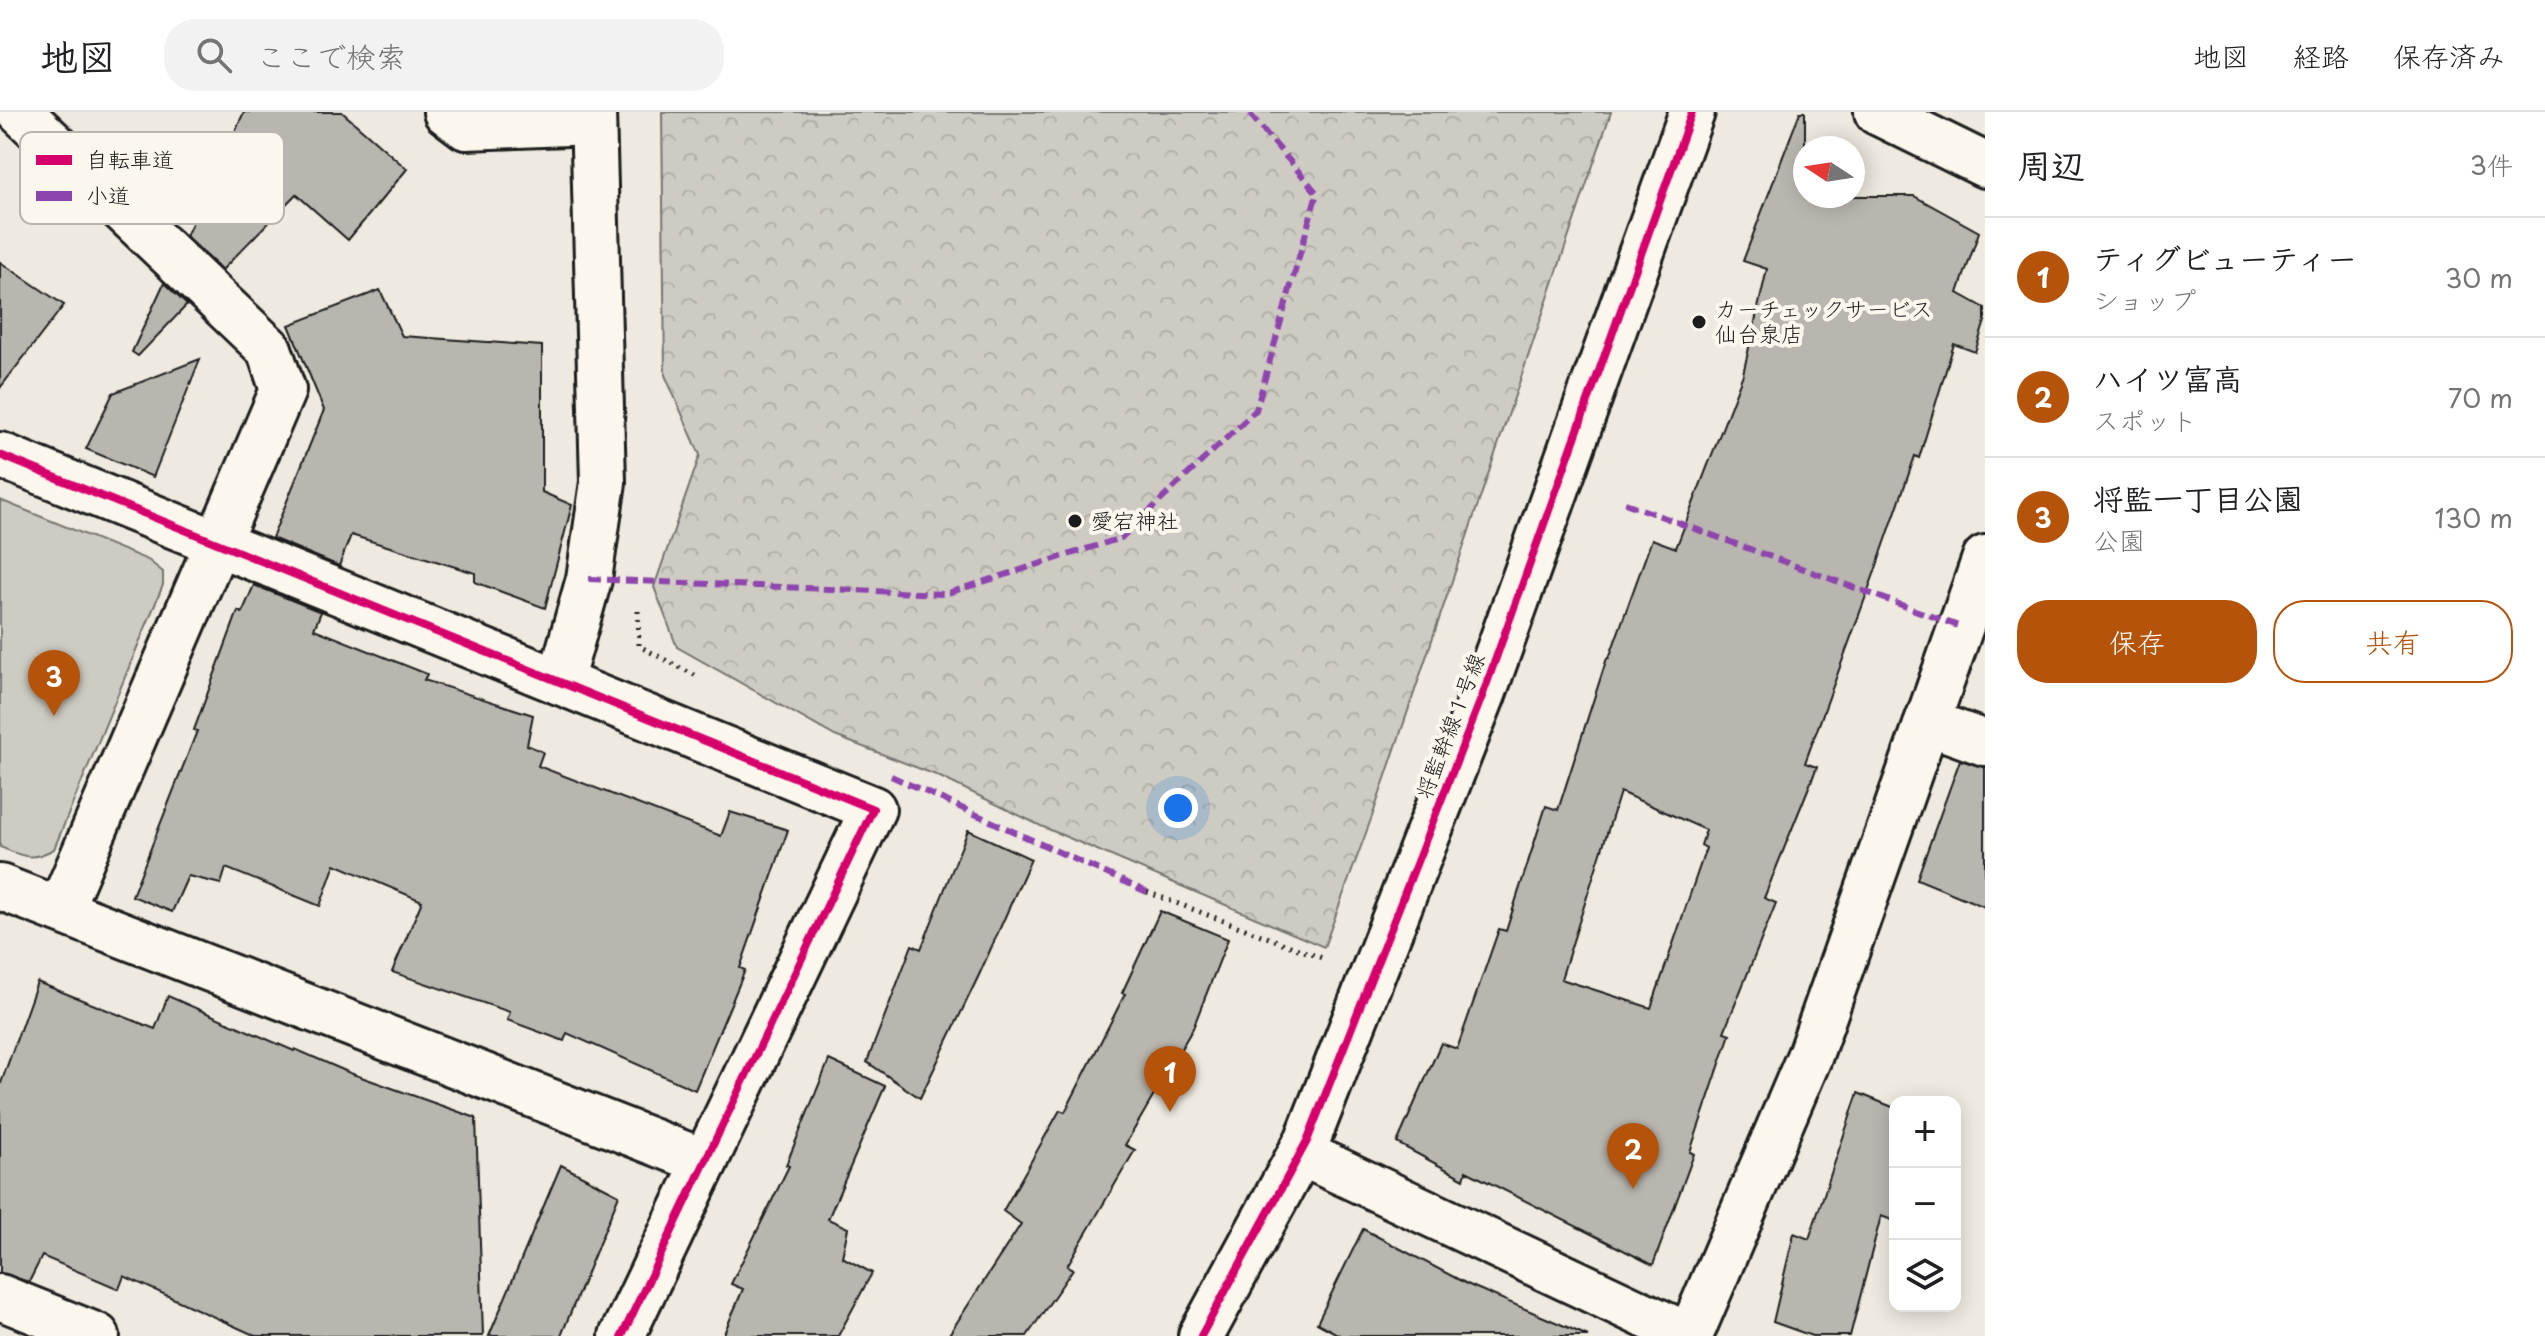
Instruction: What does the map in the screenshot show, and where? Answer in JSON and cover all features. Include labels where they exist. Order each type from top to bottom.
[{"type":"street","points":[[20,112],[41,132]]},
{"type":"street","points":[[446,112],[466,127],[593,117],[603,482],[589,579],[560,682]]},
{"type":"street","name":"将監幹線１号線","points":[[1201,1336],[1301,1153],[1483,694],[1692,112]]},
{"type":"street","points":[[1877,112],[1985,165]]},
{"type":"street","points":[[60,910],[283,390],[269,349],[138,224]]},
{"type":"street","points":[[0,455],[873,809],[622,1336]]},
{"type":"street","points":[[1301,1153],[1689,1336],[1810,1055],[1985,558]]},
{"type":"street","points":[[1927,722],[1985,743]]},
{"type":"street","points":[[0,887],[705,1162]]},
{"type":"street","points":[[0,1297],[97,1336]]},
{"type":"path","points":[[638,607],[639,646],[709,683]]},
{"type":"path","points":[[1147,892],[1331,961]]},
{"type":"green space","name":"愛宕神社","points":[[662,112],[1611,112],[1374,811],[1324,947],[1041,826],[936,775],[835,736],[677,647],[654,587],[700,455],[665,375]]},
{"type":"green space","points":[[0,500],[148,560],[163,572],[163,585],[54,849],[32,856],[0,847]]},
{"type":"building","points":[[244,112],[342,112],[407,169],[348,240],[296,194],[284,206],[284,132],[235,132]]},
{"type":"building","points":[[1800,112],[1805,112],[1805,136],[1793,136],[1793,208],[1865,208],[1865,196],[1914,196],[1979,232],[1958,293],[1985,308],[1985,321],[1975,352],[1954,344],[1919,458],[1915,456],[1805,763],[1817,767],[1764,898],[1776,903],[1724,1032],[1730,1034],[1690,1152],[1694,1154],[1653,1265],[1466,1171],[1464,1179],[1397,1143],[1441,1043],[1457,1049],[1499,929],[1506,931],[1546,806],[1558,810],[1607,658],[1652,539],[1676,548],[1743,374],[1767,269],[1743,261]],"holes":[[[1620,792],[1706,830],[1701,845],[1706,848],[1651,1008],[1561,979]]]},
{"type":"building","points":[[192,224],[267,224],[222,270],[186,236]]},
{"type":"building","points":[[0,262],[64,305],[0,388]]},
{"type":"building","points":[[164,283],[187,305],[138,356],[132,352]]},
{"type":"building","points":[[380,290],[402,336],[542,346],[542,492],[572,505],[545,608],[475,582],[475,573],[351,535],[339,566],[272,538],[324,410],[289,325]]},
{"type":"building","points":[[200,359],[153,477],[86,449],[113,393]]},
{"type":"building","points":[[254,585],[321,612],[314,629],[427,674],[424,680],[533,715],[527,745],[543,752],[538,766],[721,836],[730,812],[788,830],[740,968],[745,970],[695,1090],[567,1033],[564,1041],[507,1020],[510,1012],[392,972],[422,901],[335,864],[320,906],[226,868],[221,884],[188,876],[172,912],[132,896],[197,731],[194,730],[238,611],[242,613]]},
{"type":"building","points":[[1960,760],[1985,767],[1985,907],[1917,879]]},
{"type":"building","points":[[968,830],[1031,859],[920,1098],[867,1062],[912,945],[921,949]]},
{"type":"building","points":[[1160,911],[1228,939],[1193,1028],[1125,1145],[1135,1150],[1067,1266],[1073,1269],[1027,1336],[948,1336],[1021,1224],[1003,1211],[1060,1110],[1065,1112],[1125,994],[1122,993]]},
{"type":"building","points":[[37,982],[155,1029],[168,996],[294,1051],[476,1118],[483,1336],[256,1336],[124,1276],[119,1289],[42,1256],[29,1282],[0,1273],[0,1086]]},
{"type":"building","points":[[829,1060],[885,1086],[828,1219],[848,1228],[842,1257],[872,1273],[838,1336],[723,1336],[743,1289],[731,1284],[789,1166],[786,1165]]},
{"type":"building","points":[[1858,1093],[1889,1106],[1889,1219],[1881,1216],[1850,1336],[1812,1336],[1773,1322],[1794,1233],[1809,1239]]},
{"type":"building","points":[[561,1165],[619,1195],[561,1336],[489,1336]]},
{"type":"building","points":[[1363,1229],[1467,1284],[1588,1336],[1341,1336],[1317,1323]]},
{"type":"marked path","points":[[589,579],[945,594],[1121,538],[1256,410],[1317,193],[1248,112]]},
{"type":"marked path","points":[[1625,503],[1961,627]]},
{"type":"marked path","points":[[891,776],[1147,892]]},
{"type":"cycle path","points":[[1201,1336],[1307,1141],[1483,694],[1692,112]]},
{"type":"cycle path","points":[[0,455],[873,809],[622,1336]]},
{"type":"place","name":"カーチェックサービス 仙台泉店","points":[[1699,322]]},
{"type":"place","name":"愛宕神社","points":[[1075,521]]},
{"type":"place","name":"将監一丁目公園","points":[[54,716]]},
{"type":"place","name":"ティグビューティー","points":[[1170,1112]]},
{"type":"place","name":"ハイツ富高","points":[[1633,1189]]}]
